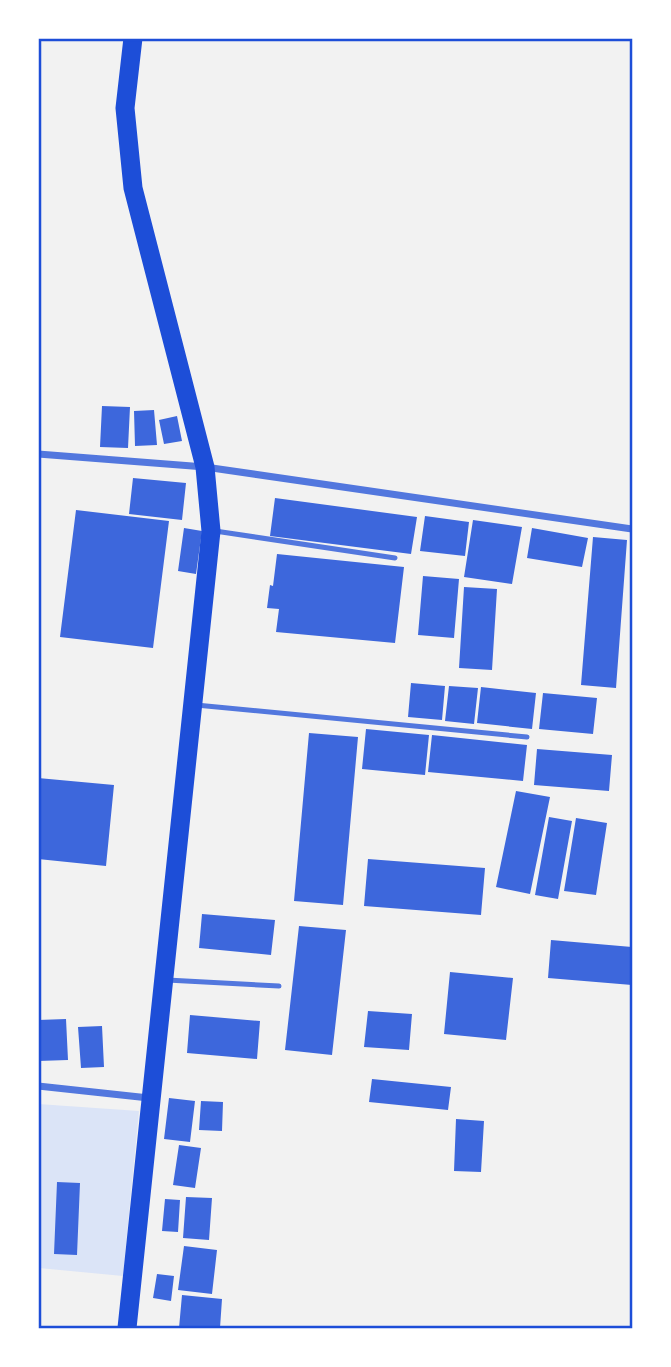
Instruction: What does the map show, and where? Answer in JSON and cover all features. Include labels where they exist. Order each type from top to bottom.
[{"type":"highway","points":[[127,1328],[211,531],[205,467],[133,188],[125,108],[133,38]]},
{"type":"street","points":[[38,454],[205,467],[632,529]]},
{"type":"street","points":[[38,1086],[151,1098]]},
{"type":"lane","points":[[211,531],[396,558]]},
{"type":"lane","points":[[192,705],[527,737]]},
{"type":"lane","points":[[164,979],[279,986]]},
{"type":"shaded area","points":[[38,1104],[139,1111],[123,1276],[39,1268]]},
{"type":"building","points":[[102,406],[130,407],[128,448],[100,447]]},
{"type":"building","points":[[154,410],[157,445],[135,446],[134,411]]},
{"type":"building","points":[[177,416],[182,441],[164,444],[159,420]]},
{"type":"building","points":[[133,478],[186,483],[182,520],[129,514]]},
{"type":"building","points":[[275,498],[417,517],[411,554],[270,536]]},
{"type":"building","points":[[76,510],[169,521],[153,648],[60,637]]},
{"type":"building","points":[[425,516],[469,522],[465,556],[420,551]]},
{"type":"building","points":[[473,520],[522,527],[512,584],[464,577]]},
{"type":"building","points":[[184,528],[202,531],[196,574],[178,571]]},
{"type":"building","points":[[532,528],[588,538],[582,567],[527,558]]},
{"type":"building","points":[[593,537],[627,540],[616,688],[581,685]]},
{"type":"building","points":[[277,554],[404,567],[395,643],[276,632],[279,609],[267,608]]},
{"type":"building","points":[[423,576],[459,579],[454,638],[418,635]]},
{"type":"building","points":[[464,587],[497,589],[492,670],[459,668]]},
{"type":"building","points":[[411,683],[445,686],[442,720],[408,717]]},
{"type":"building","points":[[449,686],[478,688],[474,724],[445,721]]},
{"type":"building","points":[[481,687],[536,693],[532,729],[477,723]]},
{"type":"building","points":[[543,693],[597,698],[593,734],[539,729]]},
{"type":"building","points":[[366,729],[429,735],[425,775],[362,769]]},
{"type":"building","points":[[309,733],[358,737],[343,905],[294,901]]},
{"type":"building","points":[[432,735],[527,745],[523,781],[428,772]]},
{"type":"building","points":[[537,749],[612,755],[609,791],[534,785]]},
{"type":"building","points":[[38,778],[114,785],[106,866],[38,859]]},
{"type":"building","points":[[516,791],[550,797],[530,894],[496,887]]},
{"type":"building","points":[[549,817],[572,821],[558,899],[535,895]]},
{"type":"building","points":[[576,818],[607,823],[596,895],[564,891]]},
{"type":"building","points":[[368,859],[485,868],[481,915],[364,906]]},
{"type":"building","points":[[202,914],[275,920],[271,955],[199,948]]},
{"type":"building","points":[[299,926],[346,930],[332,1055],[285,1050]]},
{"type":"building","points":[[551,940],[632,947],[632,985],[548,978]]},
{"type":"building","points":[[450,972],[513,978],[506,1040],[444,1034]]},
{"type":"building","points":[[368,1011],[412,1014],[409,1050],[364,1047]]},
{"type":"building","points":[[190,1015],[260,1021],[257,1059],[187,1053]]},
{"type":"building","points":[[66,1019],[68,1060],[38,1061],[38,1020]]},
{"type":"building","points":[[102,1026],[104,1067],[81,1068],[78,1027]]},
{"type":"building","points":[[372,1079],[451,1087],[448,1110],[369,1102]]},
{"type":"building","points":[[169,1098],[195,1101],[190,1142],[164,1139]]},
{"type":"building","points":[[201,1101],[223,1102],[222,1131],[199,1130]]},
{"type":"building","points":[[456,1119],[484,1121],[481,1172],[454,1171]]},
{"type":"building","points":[[179,1145],[201,1148],[195,1188],[173,1185]]},
{"type":"building","points":[[57,1182],[80,1183],[77,1255],[54,1254]]},
{"type":"building","points":[[186,1197],[212,1198],[209,1240],[183,1238]]},
{"type":"building","points":[[165,1199],[180,1200],[178,1232],[162,1231]]},
{"type":"building","points":[[184,1246],[217,1250],[212,1294],[178,1290]]},
{"type":"building","points":[[157,1274],[174,1276],[171,1301],[153,1298]]},
{"type":"building","points":[[182,1295],[222,1299],[220,1328],[179,1328]]}]
